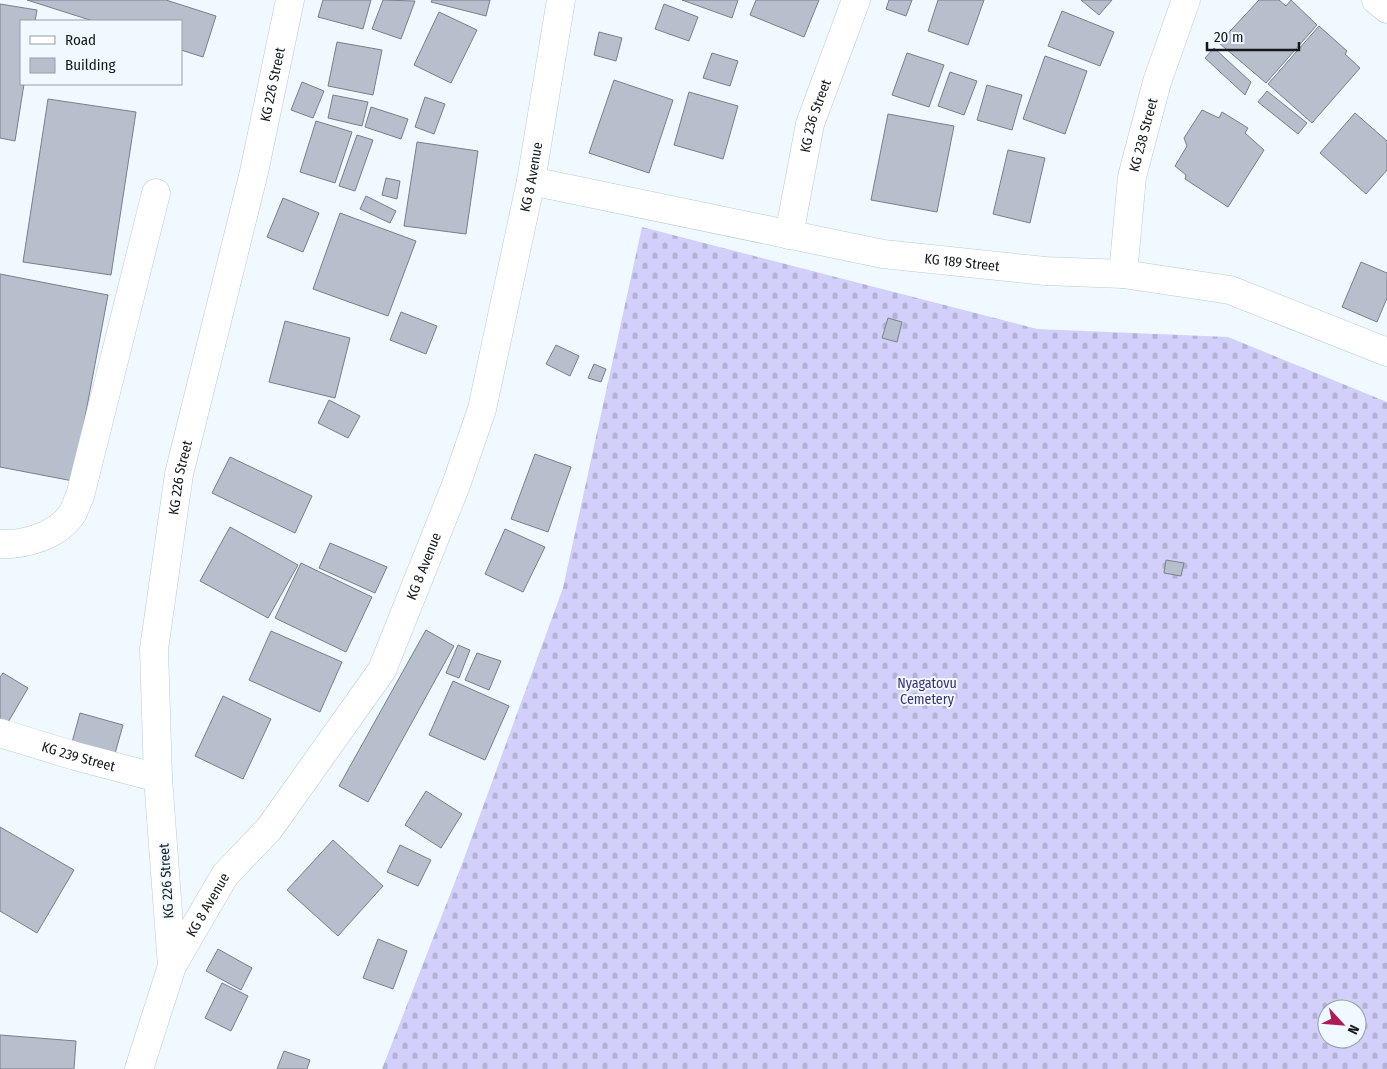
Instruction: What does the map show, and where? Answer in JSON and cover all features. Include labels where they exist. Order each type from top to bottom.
[{"type":"street","name":"KG 226 Street","points":[[172,966],[158,778],[154,649],[178,474],[254,172],[290,0]]},
{"type":"street","name":"KG 8 Avenue","points":[[139,1069],[172,966],[225,875],[269,829],[382,670],[456,485],[482,409],[530,181],[561,0]]},
{"type":"street","name":"KG 236 Street","points":[[789,235],[810,124],[856,0]]},
{"type":"street","name":"KG 238 Street","points":[[1123,274],[1132,177],[1156,82],[1186,0]]},
{"type":"street","points":[[1376,0],[1387,8]]},
{"type":"street","name":"KG 189 Street","points":[[530,181],[893,255],[1044,271],[1123,274],[1230,290],[1387,352]]},
{"type":"street","points":[[0,544],[29,542],[58,528],[71,514],[80,496],[156,193]]},
{"type":"street","name":"KG 239 Street","points":[[0,734],[158,778]]},
{"type":"green space","name":"Nyagatovu Cemetery","points":[[642,227],[1037,329],[1228,337],[1387,402],[1387,1069],[382,1069],[462,864],[563,588]]},
{"type":"building","points":[[27,0],[166,0],[216,16],[203,57],[182,50],[182,20],[90,20]]},
{"type":"building","points":[[323,0],[371,0],[363,29],[318,17]]},
{"type":"building","points":[[383,0],[415,1],[401,39],[372,29]]},
{"type":"building","points":[[432,0],[490,0],[486,16],[431,2]]},
{"type":"building","points":[[682,0],[738,0],[732,18]]},
{"type":"building","points":[[756,0],[819,0],[804,37],[750,15]]},
{"type":"building","points":[[889,0],[912,0],[906,16],[886,9]]},
{"type":"building","points":[[938,0],[984,0],[968,45],[928,31]]},
{"type":"building","points":[[1081,0],[1112,0],[1099,15]]},
{"type":"building","points":[[1259,0],[1279,0],[1286,6],[1291,0],[1317,25],[1266,83],[1219,43]]},
{"type":"building","points":[[0,4],[37,10],[35,20],[20,20],[20,85],[24,85],[15,141],[0,138]]},
{"type":"building","points":[[664,4],[698,17],[689,41],[655,29]]},
{"type":"building","points":[[1062,11],[1114,32],[1100,66],[1048,46]]},
{"type":"building","points":[[439,12],[477,30],[451,83],[414,65]]},
{"type":"building","points":[[1319,26],[1347,51],[1345,54],[1360,68],[1312,123],[1268,84]]},
{"type":"building","points":[[599,32],[622,38],[616,61],[594,55]]},
{"type":"building","points":[[337,42],[382,50],[373,95],[328,86]]},
{"type":"building","points":[[1214,48],[1251,82],[1245,95],[1205,58]]},
{"type":"building","points":[[712,53],[738,61],[730,86],[703,78]]},
{"type":"building","points":[[907,53],[944,65],[929,107],[892,95]]},
{"type":"building","points":[[1045,56],[1087,71],[1065,134],[1023,119]]},
{"type":"building","points":[[950,72],[977,81],[964,115],[938,106]]},
{"type":"building","points":[[614,80],[673,100],[649,173],[589,153]]},
{"type":"building","points":[[302,82],[324,91],[313,118],[291,110]]},
{"type":"building","points":[[987,85],[1022,95],[1012,130],[977,120]]},
{"type":"building","points":[[1267,91],[1307,123],[1298,134],[1258,102]]},
{"type":"building","points":[[689,92],[738,106],[723,159],[674,145]]},
{"type":"building","points":[[333,95],[368,102],[362,126],[328,118]]},
{"type":"building","points":[[425,97],[445,104],[434,134],[415,127]]},
{"type":"building","points":[[48,99],[136,112],[111,275],[23,262]]},
{"type":"building","points":[[371,107],[408,119],[401,139],[365,127]]},
{"type":"building","points":[[1202,110],[1219,118],[1222,112],[1248,128],[1245,133],[1264,150],[1228,207],[1185,179],[1186,175],[1175,166],[1187,146],[1184,138]]},
{"type":"building","points":[[1355,113],[1387,141],[1387,170],[1366,194],[1320,153]]},
{"type":"building","points":[[888,114],[954,126],[937,212],[871,200]]},
{"type":"building","points":[[316,121],[352,132],[335,183],[300,172]]},
{"type":"building","points":[[357,135],[373,140],[355,191],[339,186]]},
{"type":"building","points":[[417,142],[478,151],[466,234],[404,226]]},
{"type":"building","points":[[1008,150],[1045,158],[1030,223],[993,214]]},
{"type":"building","points":[[386,178],[400,181],[397,199],[382,195]]},
{"type":"building","points":[[366,196],[396,211],[390,223],[360,209]]},
{"type":"building","points":[[283,198],[319,213],[303,252],[267,237]]},
{"type":"building","points":[[340,213],[416,241],[388,316],[313,289]]},
{"type":"building","points":[[1361,262],[1387,273],[1387,298],[1377,322],[1342,307]]},
{"type":"building","points":[[0,274],[108,295],[73,481],[0,467]]},
{"type":"building","points":[[401,312],[437,326],[426,354],[390,340]]},
{"type":"building","points":[[888,318],[902,322],[897,342],[882,338]]},
{"type":"building","points":[[285,321],[350,338],[335,398],[269,382]]},
{"type":"building","points":[[556,345],[579,356],[570,376],[546,364]]},
{"type":"building","points":[[594,364],[606,369],[601,382],[588,378]]},
{"type":"building","points":[[329,400],[360,416],[348,438],[318,423]]},
{"type":"building","points":[[535,454],[571,467],[548,532],[511,519]]},
{"type":"building","points":[[230,457],[312,496],[295,533],[212,493]]},
{"type":"building","points":[[230,527],[298,565],[268,618],[200,581]]},
{"type":"building","points":[[505,529],[545,547],[523,592],[485,574]]},
{"type":"building","points":[[330,543],[387,567],[375,593],[319,568]]},
{"type":"building","points":[[1166,560],[1184,563],[1181,576],[1164,573]]},
{"type":"building","points":[[301,563],[372,597],[346,652],[275,618]]},
{"type":"building","points":[[426,630],[454,646],[368,802],[339,786]]},
{"type":"building","points":[[271,631],[342,662],[320,712],[249,680]]},
{"type":"building","points":[[458,645],[470,650],[459,678],[446,673]]},
{"type":"building","points":[[477,653],[501,661],[489,690],[465,680]]},
{"type":"building","points":[[3,673],[28,688],[3,731],[0,729],[0,677]]},
{"type":"building","points":[[453,681],[509,706],[485,760],[429,735]]},
{"type":"building","points":[[223,696],[271,719],[243,779],[195,756]]},
{"type":"building","points":[[80,713],[123,725],[114,757],[71,746]]},
{"type":"building","points":[[426,791],[462,814],[441,848],[405,825]]},
{"type":"building","points":[[0,827],[74,870],[37,933],[0,911]]},
{"type":"building","points":[[333,840],[383,886],[338,936],[287,890]]},
{"type":"building","points":[[400,845],[431,860],[418,886],[387,872]]},
{"type":"building","points":[[378,939],[407,951],[393,989],[363,978]]},
{"type":"building","points":[[218,949],[252,968],[241,990],[206,971]]},
{"type":"building","points":[[222,983],[248,996],[231,1031],[205,1018]]},
{"type":"building","points":[[0,1035],[76,1041],[74,1069],[0,1069]]},
{"type":"building","points":[[284,1051],[310,1060],[307,1069],[277,1069]]}]
